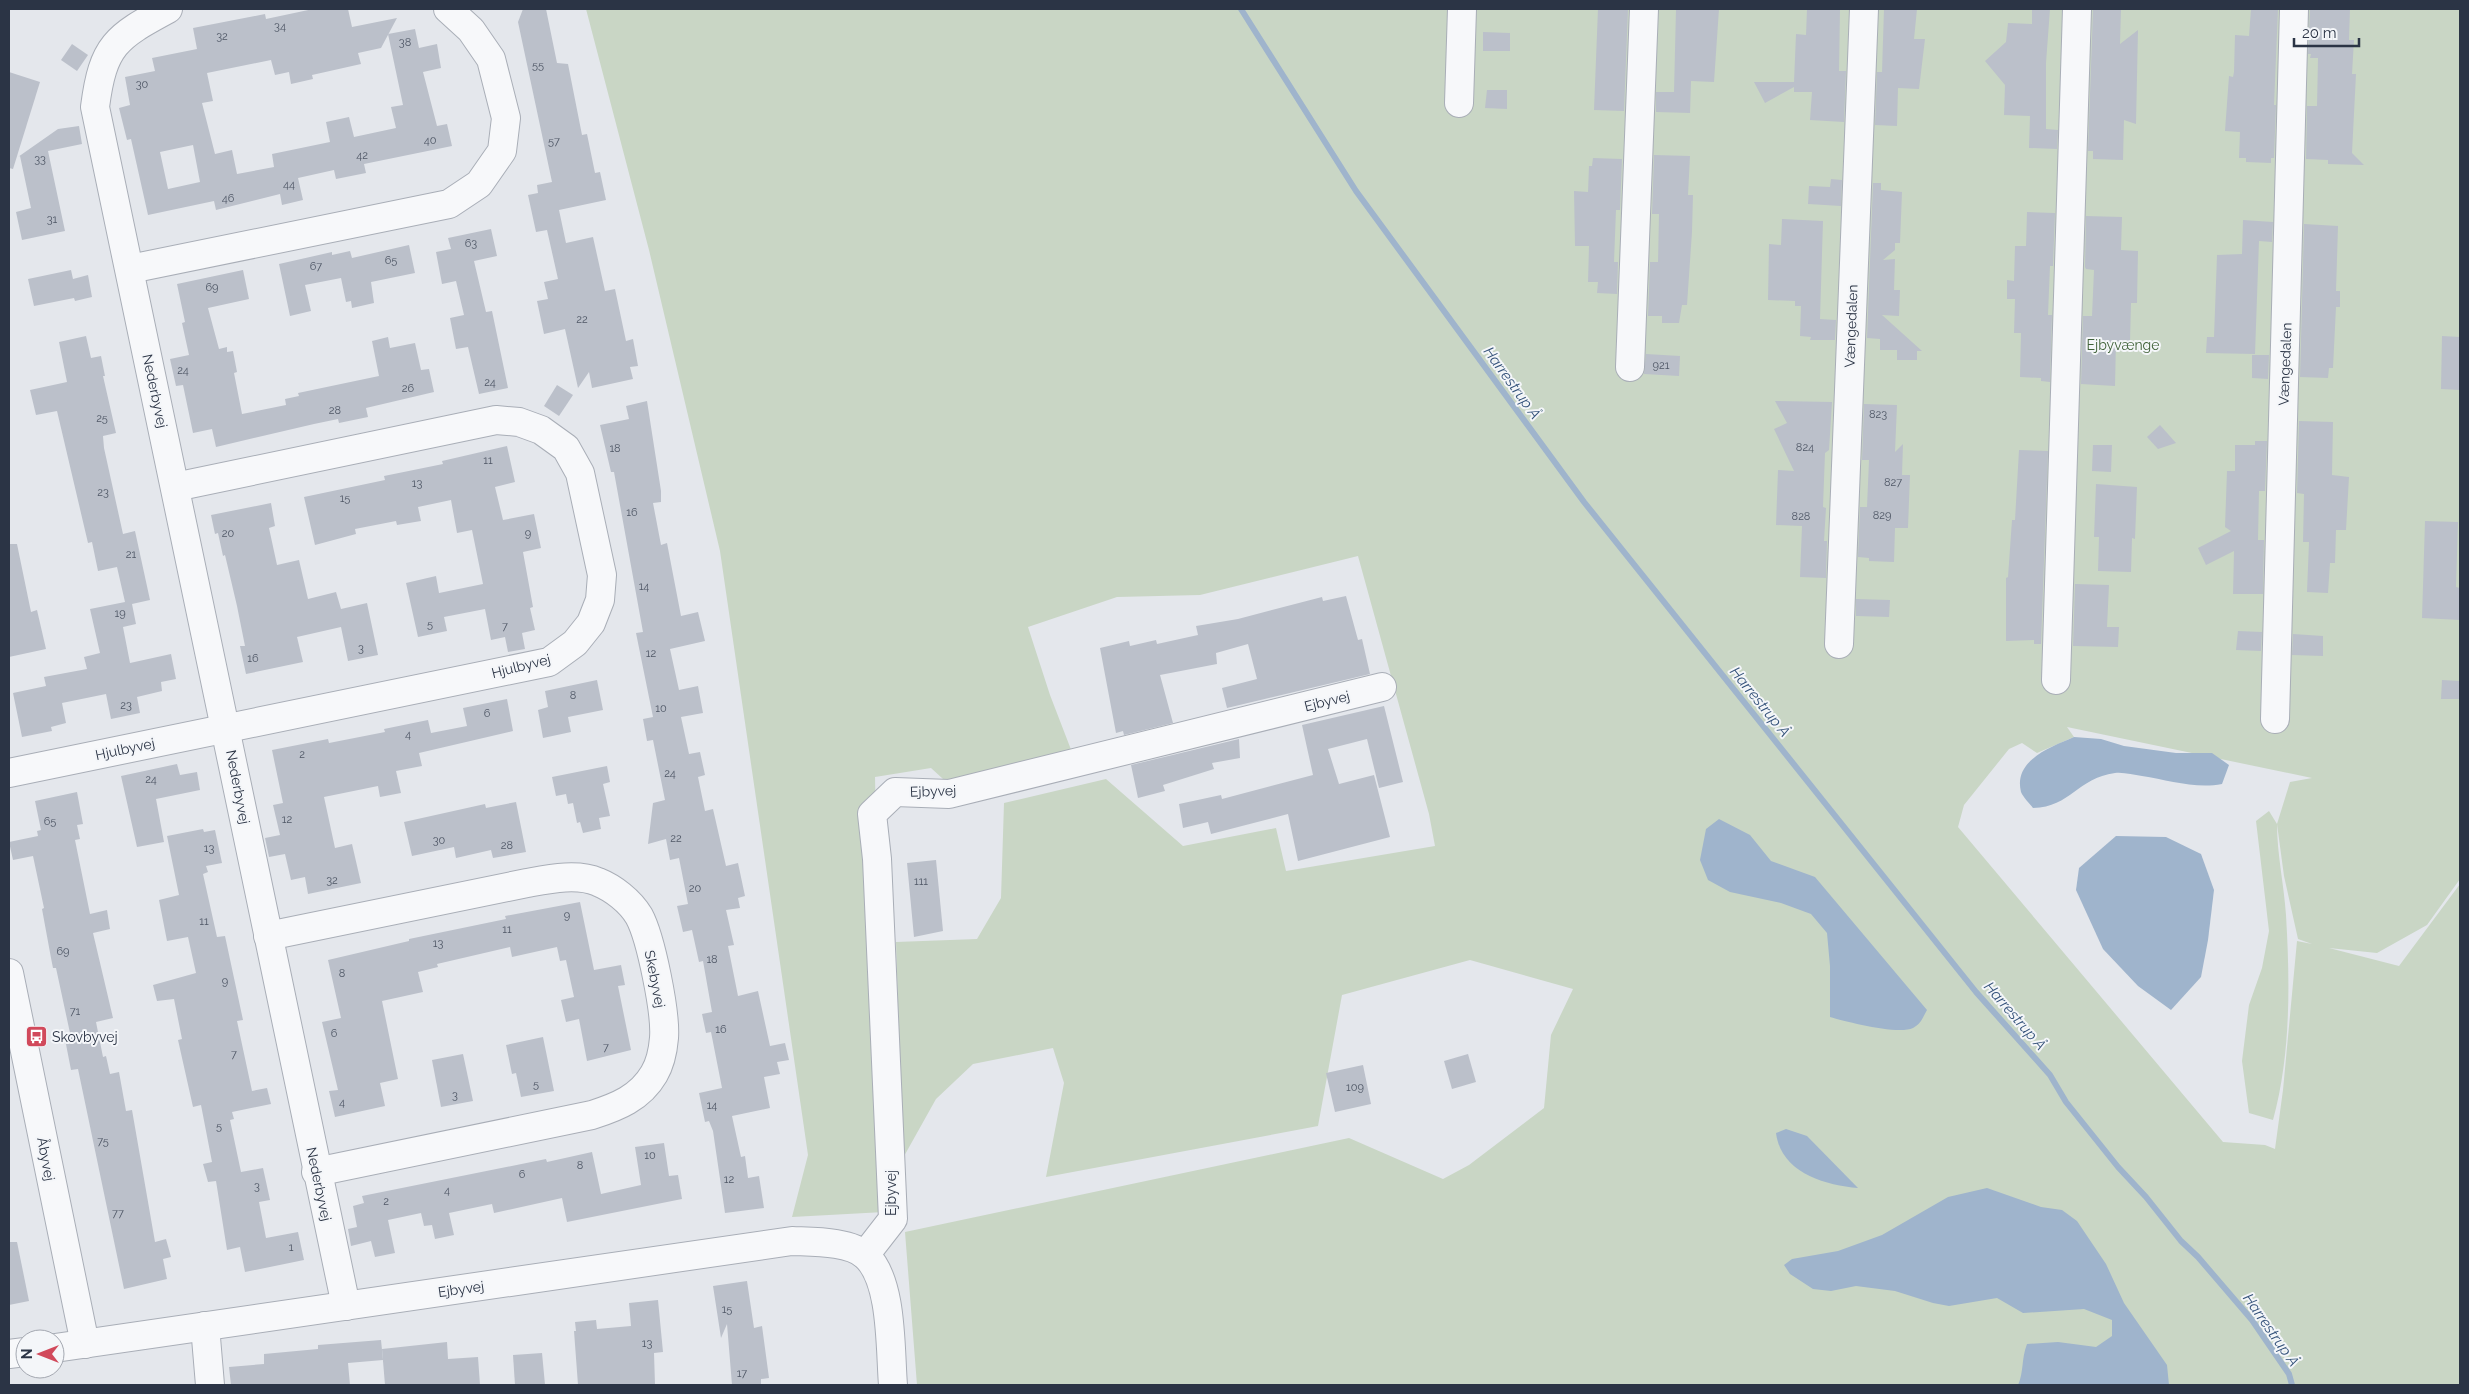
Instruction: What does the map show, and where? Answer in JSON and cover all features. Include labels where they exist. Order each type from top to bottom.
[{"type":"street","name":"Nederbyvej","points":[[168,9],[129,30],[109,52],[98,78],[95,107],[226,728],[316,1172],[346,1306]]},
{"type":"street","points":[[130,269],[449,204],[479,184],[502,151],[506,118],[491,59],[471,30],[448,9]]},
{"type":"street","points":[[1459,103],[1462,9]]},
{"type":"street","points":[[1630,367],[1644,9]]},
{"type":"street","name":"Vængedalen","points":[[1839,644],[1864,9]]},
{"type":"street","points":[[2056,680],[2077,9]]},
{"type":"street","name":"Vængedalen","points":[[2276,719],[2294,9]]},
{"type":"street","name":"Hjulbyvej","points":[[9,773],[549,662],[575,643],[591,623],[600,600],[602,575],[580,473],[566,448],[541,430],[520,422],[496,420],[175,488]]},
{"type":"street","name":"Ejbyvej","points":[[65,1347],[792,1241],[836,1244],[865,1255],[894,1219],[877,859],[872,814],[894,792],[949,794],[1382,687]]},
{"type":"street","name":"Skebyvej","points":[[268,936],[546,880],[578,878],[598,881],[616,892],[630,905],[638,916],[645,933],[653,962],[662,1010],[664,1037],[661,1057],[654,1074],[644,1088],[628,1101],[592,1115],[316,1172]]},
{"type":"street","name":"Åbyvej","points":[[9,973],[16,1043],[85,1344]]},
{"type":"street","points":[[865,1255],[879,1274],[886,1306],[893,1385]]},
{"type":"street","points":[[205,1326],[210,1385]]},
{"type":"green space","name":"Ejbyvænge","points":[[586,9],[2460,9],[2460,879],[2427,925],[2377,953],[2329,948],[2399,966],[2460,884],[2460,1385],[917,1385],[905,1232],[1349,1138],[1443,1179],[1469,1165],[1544,1108],[1551,1035],[1573,989],[1470,960],[1342,995],[1318,1126],[1046,1177],[1064,1083],[1053,1048],[973,1064],[936,1099],[903,1158],[896,942],[977,939],[1001,898],[1004,803],[1106,779],[1183,846],[1276,828],[1286,871],[1435,846],[1429,814],[1358,556],[1200,595],[1117,597],[1028,627],[1050,695],[1075,760],[954,789],[931,768],[875,777],[884,1212],[792,1217],[808,1155],[720,551],[649,250]],"holes":[[[2067,727],[2312,778],[2290,782],[2277,824],[2284,876],[2298,939],[2312,944],[2297,941],[2283,1090],[2275,1149],[2265,1145],[2223,1142],[1958,827],[1964,805],[2009,749],[2022,743],[2037,753],[2074,737]]]},
{"type":"green space","points":[[2269,811],[2277,824],[2286,915],[2288,966],[2286,1044],[2279,1095],[2273,1120],[2249,1113],[2242,1061],[2249,1005],[2262,968],[2269,931],[2256,821]]},
{"type":"water","points":[[2074,737],[2101,739],[2124,746],[2176,753],[2212,753],[2229,765],[2222,784],[2192,785],[2115,773],[2092,780],[2056,803],[2033,808],[2021,792],[2020,781],[2023,771],[2028,763],[2045,750]]},
{"type":"water","points":[[1719,819],[1750,835],[1771,861],[1815,877],[1927,1010],[1918,1024],[1906,1030],[1896,1030],[1872,1027],[1830,1017],[1830,966],[1827,933],[1811,914],[1781,903],[1730,892],[1708,880],[1700,860],[1706,829]]},
{"type":"water","points":[[2116,836],[2166,837],[2201,854],[2214,890],[2201,977],[2171,1010],[2138,986],[2103,949],[2076,890],[2079,868]]},
{"type":"water","points":[[1786,1129],[1807,1136],[1858,1188],[1818,1180],[1795,1167],[1786,1158],[1776,1133]]},
{"type":"water","points":[[1987,1188],[2041,1207],[2062,1210],[2077,1221],[2106,1264],[2124,1303],[2167,1365],[2169,1385],[2018,1385],[2027,1344],[2058,1342],[2096,1347],[2112,1336],[2112,1320],[2084,1309],[2023,1313],[1997,1298],[1949,1306],[1895,1291],[1856,1286],[1831,1291],[1813,1289],[1790,1274],[1784,1265],[1792,1259],[1838,1251],[1882,1235],[1948,1197]]},
{"type":"building","points":[[313,9],[348,9],[352,27],[397,18],[389,34],[415,29],[419,48],[437,44],[441,68],[423,72],[437,126],[447,124],[452,146],[364,164],[366,173],[336,179],[334,170],[298,178],[303,200],[282,205],[280,194],[216,210],[214,201],[148,215],[131,139],[127,140],[119,108],[130,105],[125,77],[155,71],[152,58],[197,49],[193,28],[265,14],[266,19]],"holes":[[[388,35],[403,105],[391,107],[396,128],[354,137],[349,117],[326,122],[330,142],[272,154],[274,167],[237,174],[232,150],[215,154],[202,103],[213,101],[207,73],[271,60],[275,75],[289,72],[291,84],[313,79],[312,75],[361,64],[358,53],[381,48]],[[193,145],[200,182],[168,189],[160,152]]]},
{"type":"building","points":[[523,9],[546,9],[557,63],[568,64],[582,135],[587,134],[595,173],[600,172],[606,200],[559,210],[566,243],[593,237],[605,291],[615,289],[626,341],[633,339],[638,366],[630,367],[633,379],[592,388],[589,372],[578,388],[565,329],[544,334],[537,301],[548,299],[544,282],[558,279],[547,230],[536,232],[528,195],[538,193],[537,185],[552,182],[518,22]]},
{"type":"building","points":[[1598,9],[1628,9],[1624,111],[1594,110]]},
{"type":"building","points":[[1676,9],[1719,9],[1714,82],[1691,81],[1690,113],[1656,112],[1656,92],[1674,92]]},
{"type":"building","points":[[1807,9],[1840,9],[1839,71],[1846,71],[1844,122],[1810,120],[1812,92],[1794,92],[1794,87],[1765,103],[1754,82],[1794,82],[1796,34],[1806,35]]},
{"type":"building","points":[[1884,9],[1917,9],[1914,39],[1925,39],[1919,89],[1898,88],[1897,126],[1875,125],[1877,72],[1882,72]]},
{"type":"building","points":[[2032,9],[2050,9],[2046,63],[2046,129],[2058,130],[2057,149],[2029,148],[2030,116],[2004,115],[2005,85],[1985,61],[2006,42],[2008,23],[2032,24]]},
{"type":"building","points":[[2093,9],[2121,9],[2120,44],[2138,30],[2136,124],[2124,120],[2123,160],[2093,159],[2093,151],[2088,151]]},
{"type":"building","points":[[2251,9],[2278,9],[2274,158],[2271,158],[2271,163],[2246,162],[2246,158],[2239,158],[2240,132],[2225,131],[2229,76],[2233,77],[2234,72],[2235,35],[2249,36]]},
{"type":"building","points":[[2310,9],[2350,9],[2349,40],[2354,40],[2352,74],[2356,74],[2352,153],[2364,165],[2328,164],[2328,160],[2306,159],[2307,106],[2317,106],[2318,58],[2310,58],[2311,54],[2308,54]]},
{"type":"building","points":[[1483,32],[1510,33],[1510,51],[1483,51]]},
{"type":"building","points":[[72,44],[88,55],[77,71],[61,60]]},
{"type":"building","points":[[9,72],[40,82],[13,169],[9,168]]},
{"type":"building","points":[[1487,90],[1507,90],[1507,109],[1485,108]]},
{"type":"building","points":[[79,126],[82,144],[48,151],[65,231],[22,240],[16,212],[31,208],[20,156],[18,157],[58,129]]},
{"type":"building","points":[[1654,155],[1690,156],[1688,195],[1693,195],[1692,232],[1687,305],[1682,305],[1679,323],[1662,323],[1662,316],[1648,316],[1650,262],[1658,262],[1659,214],[1652,214]]},
{"type":"building","points":[[1593,158],[1622,159],[1620,210],[1616,210],[1614,262],[1618,262],[1617,294],[1597,293],[1598,282],[1588,282],[1589,246],[1575,246],[1574,191],[1588,192],[1589,166],[1592,166]]},
{"type":"building","points":[[1831,179],[1842,180],[1841,206],[1808,204],[1809,186],[1830,187]]},
{"type":"building","points":[[1873,183],[1881,183],[1881,190],[1902,192],[1900,243],[1895,243],[1895,250],[1883,260],[1895,259],[1894,290],[1900,290],[1899,316],[1882,315],[1922,351],[1917,351],[1917,360],[1897,360],[1897,350],[1880,350],[1880,339],[1867,338]]},
{"type":"building","points":[[2027,212],[2055,213],[2053,266],[2050,266],[2048,315],[2052,315],[2050,382],[2041,381],[2041,378],[2020,377],[2021,333],[2014,333],[2015,299],[2007,299],[2007,280],[2014,281],[2015,246],[2026,246]]},
{"type":"building","points":[[2086,216],[2122,217],[2121,250],[2138,251],[2137,303],[2131,303],[2130,342],[2116,342],[2115,386],[2081,384],[2083,316],[2092,316],[2094,270],[2086,269],[2085,267]]},
{"type":"building","points":[[1782,219],[1823,221],[1820,319],[1836,320],[1835,340],[1810,340],[1811,337],[1800,336],[1801,306],[1795,306],[1795,301],[1768,300],[1769,244],[1781,245]]},
{"type":"building","points":[[2243,220],[2273,222],[2272,242],[2259,241],[2255,354],[2206,353],[2207,337],[2214,337],[2217,255],[2242,254]]},
{"type":"building","points":[[2304,224],[2338,226],[2336,291],[2340,291],[2340,307],[2336,307],[2333,368],[2329,368],[2328,378],[2300,377]]},
{"type":"building","points":[[491,229],[497,256],[474,261],[486,312],[492,311],[508,388],[479,394],[468,347],[456,349],[450,318],[464,315],[456,281],[442,284],[436,252],[451,249],[448,238]]},
{"type":"building","points":[[409,245],[415,273],[371,282],[374,303],[352,308],[351,301],[346,302],[341,278],[305,285],[311,311],[290,316],[279,264],[332,252],[332,255],[350,251],[352,258]]},
{"type":"building","points":[[71,270],[73,279],[88,275],[92,297],[75,301],[74,298],[34,306],[28,279]]},
{"type":"building","points":[[243,270],[249,299],[208,308],[219,349],[227,347],[227,352],[233,351],[237,372],[234,373],[242,414],[286,405],[285,399],[299,396],[298,393],[379,376],[372,341],[388,337],[390,348],[415,343],[421,370],[429,369],[434,392],[366,408],[368,417],[339,423],[338,419],[216,447],[212,429],[193,433],[183,385],[176,386],[170,359],[189,355],[182,323],[185,322],[177,284]]},
{"type":"building","points":[[86,336],[91,358],[101,356],[105,376],[103,376],[116,433],[103,436],[123,534],[135,531],[150,600],[132,604],[136,624],[123,627],[130,663],[171,654],[176,679],[161,682],[162,691],[137,697],[140,713],[111,719],[106,694],[62,703],[66,723],[51,727],[52,731],[22,737],[13,693],[46,686],[44,677],[87,669],[84,657],[100,653],[90,609],[125,602],[117,567],[98,571],[92,542],[88,543],[57,411],[36,415],[30,390],[67,382],[59,342]]},
{"type":"building","points":[[2442,336],[2460,337],[2460,390],[2441,389]]},
{"type":"building","points":[[1646,354],[1680,356],[1679,376],[1644,374]]},
{"type":"building","points":[[2252,355],[2269,355],[2268,379],[2252,378]]},
{"type":"building","points":[[557,385],[573,395],[559,416],[544,406]]},
{"type":"building","points":[[647,401],[661,491],[661,502],[653,503],[661,545],[667,543],[681,616],[698,612],[705,641],[670,649],[679,690],[698,686],[703,713],[681,717],[689,754],[700,752],[705,775],[698,777],[705,811],[713,809],[726,866],[738,863],[745,896],[738,898],[740,908],[726,910],[734,945],[728,946],[738,996],[758,991],[770,1046],[785,1043],[789,1060],[777,1062],[780,1074],[764,1077],[770,1108],[732,1116],[741,1157],[745,1156],[748,1178],[759,1176],[764,1208],[725,1213],[713,1131],[709,1121],[705,1122],[699,1093],[722,1088],[711,1032],[706,1033],[702,1014],[712,1012],[703,961],[699,962],[692,930],[683,932],[677,906],[688,904],[679,858],[670,860],[666,839],[648,844],[653,803],[665,800],[653,740],[647,741],[643,719],[653,717],[636,633],[643,632],[614,472],[611,472],[600,425],[629,419],[626,406]]},
{"type":"building","points":[[1775,401],[1832,402],[1829,450],[1825,453],[1823,507],[1826,508],[1824,541],[1827,541],[1826,578],[1800,577],[1802,526],[1776,525],[1778,470],[1794,471],[1774,429],[1787,423]]},
{"type":"building","points":[[1864,404],[1897,405],[1895,452],[1903,444],[1902,475],[1910,475],[1908,528],[1895,528],[1894,562],[1869,561],[1869,558],[1858,557],[1860,507],[1867,507],[1869,460],[1862,460]]},
{"type":"building","points":[[2299,421],[2333,422],[2332,475],[2349,477],[2346,530],[2336,530],[2335,563],[2330,563],[2328,593],[2307,592],[2309,542],[2303,542],[2304,494],[2297,493]]},
{"type":"building","points":[[2160,425],[2176,443],[2158,449],[2147,437]]},
{"type":"building","points":[[2255,441],[2267,441],[2265,491],[2259,491],[2258,540],[2264,540],[2263,594],[2233,594],[2234,551],[2206,565],[2198,548],[2231,531],[2225,527],[2227,471],[2235,471],[2235,445],[2255,445]]},
{"type":"building","points":[[2093,445],[2112,445],[2111,472],[2092,471]]},
{"type":"building","points":[[507,446],[515,482],[495,487],[503,520],[534,514],[541,548],[523,552],[533,607],[530,608],[535,630],[522,633],[525,649],[508,652],[505,637],[491,640],[485,609],[444,617],[447,631],[418,637],[406,583],[436,576],[439,593],[483,584],[472,530],[457,533],[451,500],[418,507],[421,521],[397,525],[396,521],[355,529],[356,534],[315,545],[304,497],[385,480],[384,476],[443,464],[442,461]]},
{"type":"building","points":[[2019,450],[2048,451],[2041,644],[2034,644],[2034,640],[2006,641],[2006,578],[2008,577],[2012,520],[2015,520]]},
{"type":"building","points":[[2096,484],[2137,487],[2135,539],[2132,538],[2131,572],[2098,571],[2099,537],[2094,537]]},
{"type":"building","points":[[271,503],[275,526],[269,528],[277,565],[299,560],[308,599],[336,592],[341,609],[367,603],[378,655],[348,661],[341,627],[297,637],[303,662],[246,674],[240,646],[245,646],[237,606],[225,555],[223,556],[218,533],[215,534],[211,515]]},
{"type":"building","points":[[2425,521],[2458,522],[2456,587],[2460,588],[2460,620],[2422,618]]},
{"type":"building","points":[[9,544],[17,544],[31,612],[37,610],[46,649],[9,657]]},
{"type":"building","points":[[2075,584],[2109,585],[2107,627],[2119,627],[2118,647],[2073,646]]},
{"type":"building","points":[[1346,596],[1358,640],[1362,639],[1370,674],[1227,708],[1222,688],[1257,679],[1248,644],[1216,653],[1217,664],[1160,675],[1173,723],[1124,735],[1123,731],[1116,733],[1100,648],[1129,641],[1130,646],[1156,640],[1157,644],[1198,635],[1196,626],[1238,619],[1322,597],[1323,601]]},
{"type":"building","points":[[1856,599],[1890,600],[1889,617],[1856,616]]},
{"type":"building","points":[[2238,631],[2262,632],[2261,651],[2236,650]]},
{"type":"building","points":[[2293,634],[2323,636],[2323,656],[2292,655]]},
{"type":"building","points":[[597,680],[603,710],[568,717],[571,732],[543,738],[538,710],[548,707],[545,691]]},
{"type":"building","points":[[2442,680],[2460,681],[2460,699],[2441,699]]},
{"type":"building","points":[[507,699],[513,731],[419,753],[422,766],[396,771],[401,793],[380,797],[378,786],[324,797],[335,848],[352,844],[361,883],[308,894],[305,877],[291,880],[285,854],[269,857],[265,838],[280,835],[273,805],[283,803],[272,750],[328,739],[329,743],[385,732],[384,729],[428,720],[431,733],[467,726],[463,708]]},
{"type":"building","points":[[1384,706],[1403,782],[1379,788],[1367,739],[1328,749],[1339,784],[1374,775],[1390,837],[1298,861],[1288,814],[1211,834],[1208,822],[1183,828],[1179,804],[1221,795],[1222,799],[1313,775],[1302,725]]},
{"type":"building","points":[[1239,739],[1240,758],[1212,763],[1214,769],[1163,785],[1165,791],[1138,798],[1131,765]]},
{"type":"building","points":[[177,764],[180,775],[197,772],[200,790],[156,799],[164,842],[137,847],[121,776]]},
{"type":"building","points":[[607,766],[610,782],[603,784],[610,816],[599,818],[601,829],[583,833],[580,822],[577,823],[573,803],[568,804],[566,794],[556,796],[552,777]]},
{"type":"building","points":[[77,792],[83,824],[77,825],[80,839],[75,840],[90,914],[107,910],[110,929],[93,933],[113,1018],[96,1022],[103,1057],[106,1056],[110,1074],[119,1072],[126,1111],[132,1110],[155,1242],[166,1239],[171,1257],[163,1259],[167,1279],[124,1289],[78,1069],[71,1070],[64,1034],[70,1033],[56,968],[53,968],[42,909],[44,908],[33,856],[13,860],[9,842],[38,836],[37,831],[41,830],[35,801]]},
{"type":"building","points":[[516,802],[526,852],[493,858],[491,850],[456,858],[454,847],[412,856],[404,822],[485,804],[486,808]]},
{"type":"building","points":[[203,829],[204,832],[215,830],[222,863],[206,866],[208,872],[203,874],[217,937],[225,936],[243,1020],[237,1021],[252,1091],[267,1088],[271,1104],[232,1112],[234,1119],[230,1120],[241,1172],[263,1168],[270,1200],[259,1202],[266,1238],[298,1232],[304,1260],[245,1272],[240,1247],[227,1250],[216,1181],[208,1182],[203,1164],[212,1162],[201,1105],[193,1107],[178,1040],[182,1039],[174,999],[157,1001],[153,985],[196,973],[188,937],[167,941],[159,900],[179,895],[167,836]]},
{"type":"building","points":[[936,860],[943,931],[914,937],[907,863]]},
{"type":"building","points":[[580,902],[594,970],[621,965],[625,985],[618,986],[631,1050],[587,1061],[579,1019],[566,1022],[561,1000],[574,997],[566,960],[560,961],[557,947],[512,957],[510,947],[437,964],[438,967],[418,972],[423,992],[382,1001],[398,1079],[380,1083],[385,1106],[335,1117],[329,1091],[338,1090],[322,1022],[341,1018],[328,960],[409,941],[409,939],[506,919],[505,916]]},
{"type":"building","points":[[543,1037],[554,1091],[521,1097],[516,1073],[512,1074],[506,1045]]},
{"type":"building","points":[[463,1054],[473,1101],[441,1107],[432,1060]]},
{"type":"building","points":[[1468,1054],[1476,1082],[1452,1089],[1444,1061]]},
{"type":"building","points":[[1363,1065],[1371,1104],[1335,1112],[1326,1073]]},
{"type":"building","points":[[664,1143],[669,1176],[678,1175],[682,1199],[567,1222],[562,1198],[494,1213],[492,1204],[449,1213],[454,1235],[435,1239],[432,1225],[424,1226],[421,1213],[388,1220],[395,1253],[375,1257],[371,1241],[351,1246],[348,1229],[357,1227],[353,1206],[364,1203],[362,1196],[546,1159],[547,1162],[592,1152],[601,1194],[641,1185],[635,1147]]},
{"type":"building","points":[[9,1242],[17,1242],[29,1301],[9,1305]]},
{"type":"building","points":[[747,1281],[754,1328],[762,1326],[769,1378],[761,1379],[761,1385],[732,1385],[727,1324],[721,1338],[713,1286]]},
{"type":"building","points":[[658,1300],[663,1352],[654,1353],[655,1385],[578,1385],[575,1322],[596,1320],[597,1329],[631,1326],[629,1303]]},
{"type":"building","points":[[381,1340],[383,1360],[348,1363],[350,1385],[231,1385],[229,1367],[264,1364],[264,1354],[318,1349],[318,1345]]},
{"type":"building","points":[[447,1342],[448,1359],[478,1357],[480,1385],[385,1385],[382,1349]]},
{"type":"building","points":[[542,1353],[545,1385],[515,1385],[513,1355]]},
{"type":"waterway","name":"Harrestrup Å","points":[[1241,9],[1356,191],[1584,502],[1976,992],[2050,1075],[2066,1102],[2118,1167],[2252,1320],[2289,1374],[2292,1385]]},
{"type":"place","name":"Skovbyvej","points":[[36,1037]]}]
